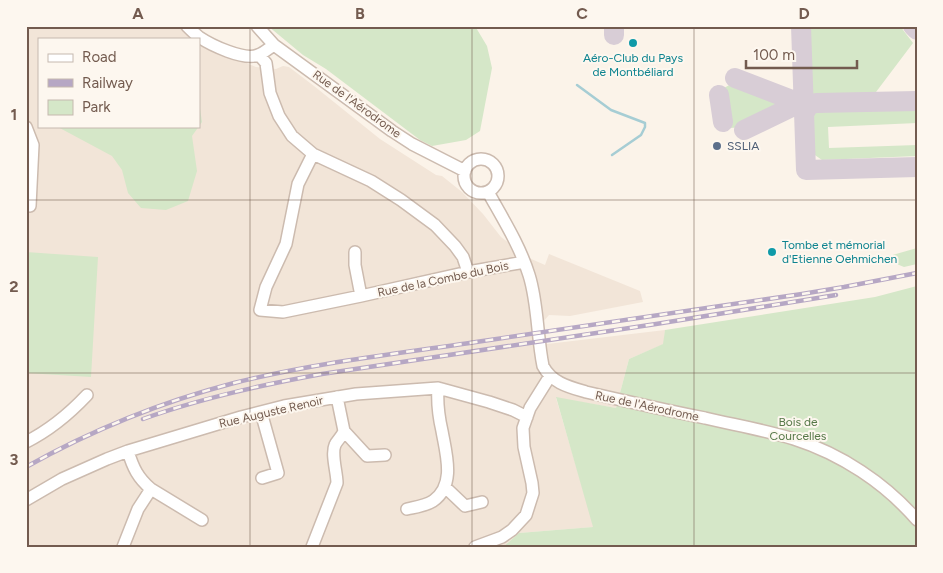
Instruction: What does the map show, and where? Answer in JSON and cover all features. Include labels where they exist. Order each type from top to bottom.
[{"type":"street","points":[[187,26],[209,43],[235,54],[252,57],[259,55],[274,44]]},
{"type":"street","name":"Rue de l'Aérodrome","points":[[257,26],[274,44],[412,144],[465,171]]},
{"type":"street","points":[[259,55],[266,63],[270,93],[279,116],[292,136],[313,154],[372,181],[435,225],[463,257],[468,272]]},
{"type":"street","points":[[26,127],[33,145],[30,206]]},
{"type":"street","name":"Rue de la Combe du Bois","points":[[313,154],[298,184],[286,244],[266,287],[260,310],[283,312],[468,272],[524,263]]},
{"type":"street","points":[[484,160],[493,164],[498,172],[498,182],[488,192],[477,193],[465,182],[465,171],[472,162],[484,160]]},
{"type":"street","points":[[475,547],[502,537],[512,530],[526,515],[533,493],[524,447],[523,428],[530,408],[550,376],[543,366],[531,284],[524,263],[508,228],[488,192]]},
{"type":"street","name":"Rue de la Combe du Bois","points":[[355,252],[355,265],[362,296]]},
{"type":"street","name":"Rue de l'Aérodrome","points":[[550,376],[563,385],[586,392],[763,431],[809,444],[838,458],[866,476],[899,501],[917,520]]},
{"type":"street","points":[[407,509],[424,506],[434,500],[445,487],[448,469],[440,422],[438,388]]},
{"type":"street","name":"Rue Auguste Renoir","points":[[26,500],[62,479],[107,458],[128,451],[240,416],[337,397],[438,388],[489,402],[527,416]]},
{"type":"street","points":[[26,442],[58,421],[77,406],[87,395]]},
{"type":"street","points":[[337,397],[344,431],[367,456],[385,454]]},
{"type":"street","points":[[261,412],[278,473],[262,478]]},
{"type":"street","points":[[312,547],[337,484],[333,454],[335,446],[344,431]]},
{"type":"street","points":[[128,451],[140,479],[151,489],[202,520]]},
{"type":"street","points":[[445,487],[465,506],[482,502]]},
{"type":"street","points":[[122,547],[138,508],[151,489]]},
{"type":"shaded area","points":[[26,26],[200,26],[207,47],[256,67],[276,69],[283,66],[289,67],[380,139],[436,175],[442,176],[462,192],[501,237],[529,258],[545,265],[549,254],[640,291],[643,302],[570,316],[549,315],[542,323],[547,344],[665,330],[664,344],[629,359],[616,408],[556,398],[594,527],[519,533],[503,547],[26,547]]},
{"type":"green space","points":[[268,26],[475,26],[487,46],[492,68],[480,131],[466,140],[432,146],[420,140],[326,69],[303,55]]},
{"type":"green space","points":[[807,26],[900,26],[913,43],[873,96],[820,97],[810,91]]},
{"type":"green space","points":[[733,83],[787,106],[744,127],[730,128],[726,122],[721,95],[724,88]]},
{"type":"green space","points":[[917,106],[917,123],[828,127],[829,148],[917,145],[917,156],[822,160],[812,153],[810,117],[818,109]]},
{"type":"green space","points":[[200,109],[202,122],[200,125]]},
{"type":"green space","points":[[60,128],[198,128],[192,136],[197,171],[188,201],[166,210],[141,208],[128,193],[122,170],[112,156]]},
{"type":"green space","points":[[917,248],[917,264],[904,267],[882,258]]},
{"type":"green space","points":[[26,252],[98,257],[91,377],[26,373]]},
{"type":"green space","name":"Bois de Courcelles","points":[[917,286],[917,547],[503,547],[519,533],[593,527],[556,397],[616,408],[629,359],[663,344],[665,330],[875,297]]},
{"type":"waterway","points":[[577,85],[611,110],[645,123],[641,135],[612,155]]},
{"type":"taxiway","points":[[614,26],[614,35]]},
{"type":"taxiway","points":[[801,26],[806,170],[917,167]]},
{"type":"taxiway","points":[[913,26],[917,30]]},
{"type":"taxiway","points":[[735,78],[804,103]]},
{"type":"taxiway","points":[[719,95],[723,122]]},
{"type":"taxiway","points":[[805,112],[809,105],[816,103],[917,101]]},
{"type":"taxiway","points":[[744,130],[800,103]]},
{"type":"railway","points":[[26,467],[76,441],[127,418],[180,399],[264,376],[354,359],[802,294],[917,273]]},
{"type":"railway","points":[[143,419],[231,393],[322,374],[836,295]]},
{"type":"place","name":"Aéro-Club du Pays de Montbéliard","points":[[633,43]]},
{"type":"place","name":"SSLIA","points":[[717,146]]},
{"type":"place","name":"Tombe et mémorial d'Etienne Oehmichen","points":[[772,252]]}]
